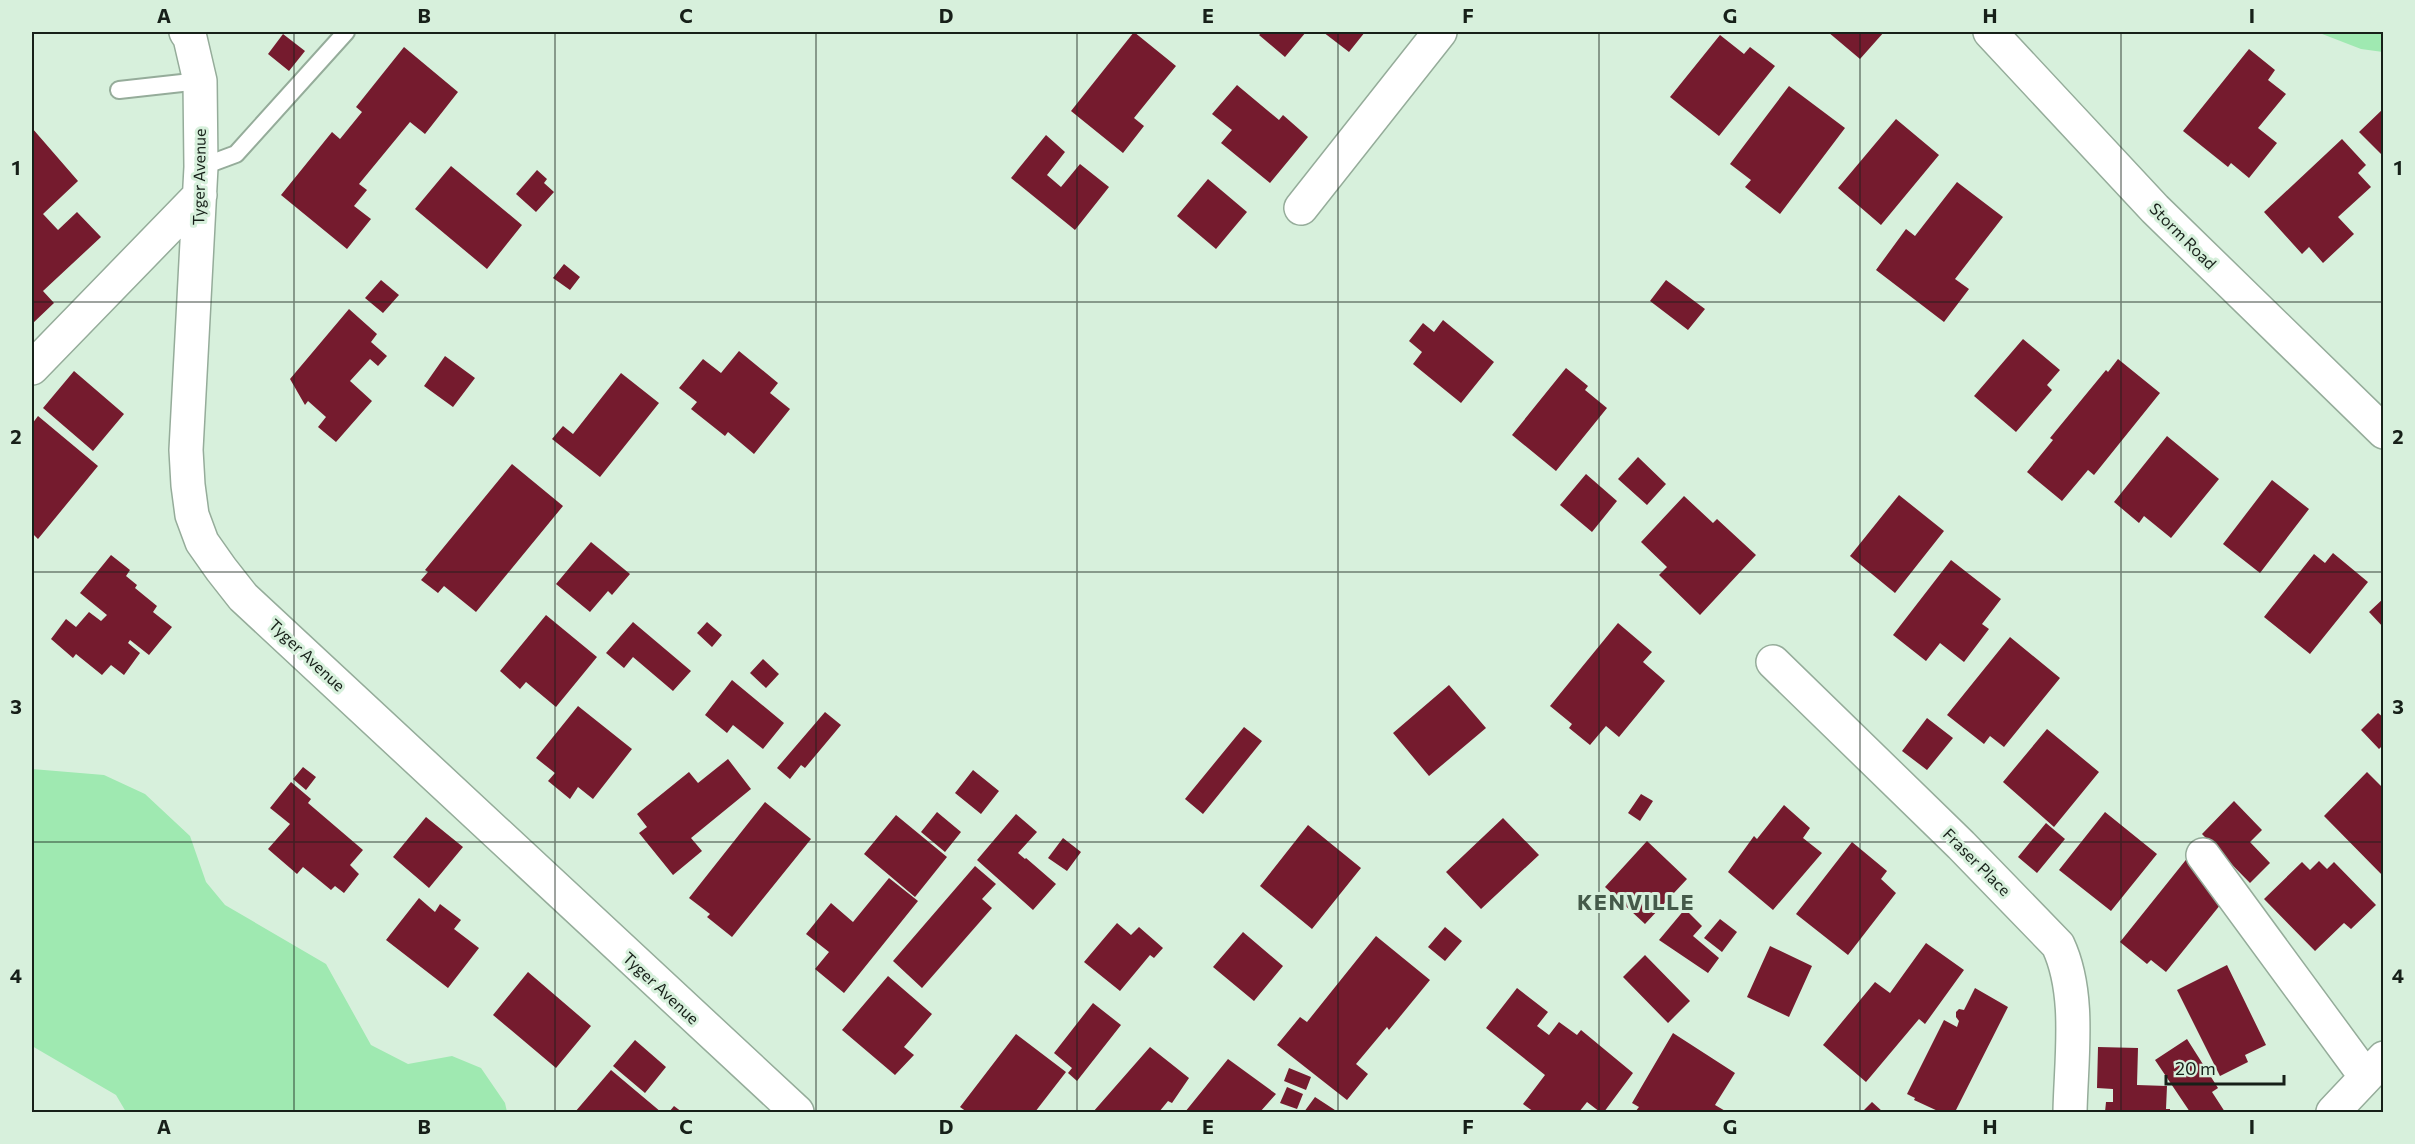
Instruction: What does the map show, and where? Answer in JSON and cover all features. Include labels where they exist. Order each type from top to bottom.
[{"type":"street","name":"Tyger Avenue","points":[[186,32],[190,38],[200,81],[201,181],[186,450],[192,514],[202,542],[243,597],[797,1113]]},
{"type":"street","points":[[1301,208],[1440,32]]},
{"type":"street","name":"Storm Road","points":[[1990,32],[2156,209],[2384,432]]},
{"type":"street","points":[[32,368],[201,181]]},
{"type":"street","name":"Fraser Place","points":[[1773,662],[1961,845],[2058,945],[2067,963],[2072,996],[2070,1113]]},
{"type":"street","points":[[2203,855],[2375,1067],[2333,1113]]},
{"type":"lane","points":[[201,181],[236,154],[346,32]]},
{"type":"lane","points":[[119,90],[200,81]]},
{"type":"green space","points":[[2317,32],[2383,32],[2383,52],[2361,49]]},
{"type":"green space","points":[[32,769],[104,775],[145,794],[190,836],[206,882],[225,905],[326,964],[371,1045],[408,1064],[452,1056],[481,1068],[505,1103],[507,1112],[126,1112],[116,1095],[32,1046]]},
{"type":"building","points":[[1134,32],[1176,66],[1134,118],[1144,126],[1123,153],[1071,111]]},
{"type":"building","points":[[1262,32],[1306,32],[1285,57],[1259,35]]},
{"type":"building","points":[[1323,32],[1365,32],[1349,52]]},
{"type":"building","points":[[1828,32],[1884,32],[1860,59]]},
{"type":"building","points":[[283,34],[305,51],[289,71],[268,54]]},
{"type":"building","points":[[1720,35],[1744,54],[1750,47],[1775,66],[1719,136],[1670,97]]},
{"type":"building","points":[[404,47],[458,92],[425,134],[410,122],[359,184],[367,190],[354,206],[371,219],[347,249],[281,195],[332,132],[340,139],[362,112],[356,107]]},
{"type":"building","points":[[2249,49],[2275,70],[2268,80],[2286,94],[2258,128],[2277,143],[2249,178],[2231,163],[2228,167],[2183,131]]},
{"type":"building","points":[[1237,85],[1279,120],[1283,115],[1308,137],[1270,183],[1221,143],[1232,130],[1212,114]]},
{"type":"building","points":[[1789,86],[1845,128],[1780,214],[1745,187],[1751,180],[1730,164]]},
{"type":"building","points":[[2384,108],[2384,157],[2359,132]]},
{"type":"building","points":[[1896,119],[1939,155],[1881,225],[1838,188]]},
{"type":"building","points":[[32,128],[78,181],[43,214],[58,230],[77,212],[101,237],[43,291],[54,303],[32,324]]},
{"type":"building","points":[[1046,135],[1065,152],[1047,175],[1061,187],[1080,164],[1109,187],[1075,230],[1011,178]]},
{"type":"building","points":[[2342,139],[2366,165],[2358,173],[2371,187],[2338,217],[2354,234],[2323,263],[2309,247],[2302,254],[2264,212]]},
{"type":"building","points":[[451,166],[522,225],[487,269],[415,209]]},
{"type":"building","points":[[537,170],[547,179],[544,183],[554,192],[536,212],[516,194]]},
{"type":"building","points":[[1208,179],[1247,212],[1216,249],[1177,216]]},
{"type":"building","points":[[1957,182],[2003,217],[1955,279],[1969,289],[1944,322],[1876,270],[1906,229],[1915,236]]},
{"type":"building","points":[[564,264],[580,277],[570,290],[553,278]]},
{"type":"building","points":[[381,280],[399,295],[383,313],[365,298]]},
{"type":"building","points":[[1666,280],[1705,309],[1688,330],[1650,301]]},
{"type":"building","points":[[349,309],[377,334],[371,342],[387,356],[378,366],[370,359],[350,381],[372,401],[336,442],[318,427],[326,417],[308,401],[305,405],[290,379]]},
{"type":"building","points":[[1443,320],[1494,362],[1461,403],[1413,364],[1422,352],[1409,341],[1423,323],[1434,332]]},
{"type":"building","points":[[2023,339],[2060,370],[2047,385],[2052,390],[2016,432],[1974,396]]},
{"type":"building","points":[[739,351],[778,383],[770,393],[790,409],[754,454],[728,432],[725,436],[691,409],[697,402],[679,388],[703,359],[721,373]]},
{"type":"building","points":[[445,356],[475,378],[453,407],[424,386]]},
{"type":"building","points":[[2118,359],[2160,393],[2094,475],[2088,470],[2062,501],[2027,472],[2053,440],[2050,438],[2106,370],[2108,372]]},
{"type":"building","points":[[1566,368],[1588,386],[1585,390],[1607,408],[1556,471],[1512,435]]},
{"type":"building","points":[[74,371],[124,414],[93,451],[43,408]]},
{"type":"building","points":[[621,373],[659,403],[600,477],[552,439],[563,426],[573,434]]},
{"type":"building","points":[[38,416],[98,466],[38,539],[32,533],[32,424]]},
{"type":"building","points":[[2167,436],[2219,479],[2171,538],[2144,516],[2139,523],[2114,502]]},
{"type":"building","points":[[1638,457],[1666,484],[1647,505],[1618,479]]},
{"type":"building","points":[[512,464],[563,506],[476,612],[444,586],[438,593],[421,580],[428,572],[425,570]]},
{"type":"building","points":[[1586,474],[1617,501],[1592,532],[1560,505]]},
{"type":"building","points":[[2272,480],[2309,509],[2260,573],[2223,544]]},
{"type":"building","points":[[1899,495],[1944,531],[1895,593],[1850,556]]},
{"type":"building","points":[[1684,496],[1713,523],[1717,519],[1756,555],[1700,615],[1659,575],[1667,567],[1641,542]]},
{"type":"building","points":[[591,542],[630,574],[612,595],[608,591],[590,612],[556,584]]},
{"type":"building","points":[[2333,553],[2368,582],[2310,654],[2264,617],[2314,554],[2325,563]]},
{"type":"building","points":[[111,555],[130,570],[126,576],[137,585],[135,588],[157,606],[153,612],[172,627],[149,655],[130,640],[128,643],[140,653],[124,675],[111,665],[102,675],[76,654],[73,658],[51,639],[66,619],[76,627],[89,612],[101,621],[107,615],[80,593]]},
{"type":"building","points":[[1951,560],[2001,599],[1982,624],[1989,629],[1964,662],[1940,643],[1926,661],[1893,635]]},
{"type":"building","points":[[2384,598],[2384,628],[2369,612]]},
{"type":"building","points":[[546,615],[597,657],[556,707],[526,682],[520,689],[500,671]]},
{"type":"building","points":[[633,622],[691,671],[673,691],[633,657],[624,668],[606,653]]},
{"type":"building","points":[[707,622],[722,635],[712,647],[697,633]]},
{"type":"building","points":[[1618,623],[1652,652],[1643,662],[1665,681],[1619,737],[1606,726],[1590,745],[1569,728],[1572,724],[1550,706]]},
{"type":"building","points":[[2010,637],[2060,678],[2004,747],[1990,736],[1984,744],[1947,715]]},
{"type":"building","points":[[763,659],[779,674],[766,688],[750,673]]},
{"type":"building","points":[[732,680],[784,723],[763,749],[733,725],[727,733],[705,715]]},
{"type":"building","points":[[1449,685],[1486,728],[1429,776],[1393,733]]},
{"type":"building","points":[[578,706],[632,749],[593,799],[578,787],[570,799],[548,781],[555,773],[536,758]]},
{"type":"building","points":[[825,712],[841,725],[805,768],[801,765],[790,779],[777,768]]},
{"type":"building","points":[[2378,713],[2384,718],[2384,744],[2379,749],[2361,730]]},
{"type":"building","points":[[1927,718],[1953,738],[1927,770],[1902,751]]},
{"type":"building","points":[[1244,727],[1262,741],[1203,814],[1185,799]]},
{"type":"building","points":[[2047,729],[2099,772],[2054,827],[2003,782]]},
{"type":"building","points":[[728,759],[751,789],[691,838],[702,851],[673,875],[639,833],[647,827],[637,814],[689,772],[698,783]]},
{"type":"building","points":[[303,767],[316,777],[306,790],[293,779]]},
{"type":"building","points":[[973,770],[999,791],[981,814],[955,793]]},
{"type":"building","points":[[2367,772],[2384,789],[2384,877],[2324,816]]},
{"type":"building","points":[[291,782],[311,799],[308,803],[363,850],[350,865],[359,874],[344,893],[335,886],[331,890],[303,867],[297,874],[268,849],[290,824],[270,808]]},
{"type":"building","points":[[1641,794],[1653,801],[1640,821],[1628,813]]},
{"type":"building","points":[[2234,801],[2262,830],[2250,842],[2270,863],[2250,883],[2202,834]]},
{"type":"building","points":[[765,802],[811,839],[732,937],[707,917],[710,914],[689,898]]},
{"type":"building","points":[[1784,805],[1810,828],[1803,838],[1822,853],[1773,910],[1728,872],[1754,836],[1757,839]]},
{"type":"building","points":[[937,812],[961,832],[945,852],[921,832]]},
{"type":"building","points":[[2105,812],[2157,854],[2111,911],[2059,870]]},
{"type":"building","points":[[1016,814],[1037,832],[1018,853],[1056,884],[1033,910],[977,860]]},
{"type":"building","points":[[896,815],[947,857],[915,897],[864,854]]},
{"type":"building","points":[[426,817],[463,847],[429,888],[393,857]]},
{"type":"building","points":[[1503,818],[1539,855],[1481,909],[1446,872]]},
{"type":"building","points":[[2046,823],[2065,839],[2037,873],[2018,857]]},
{"type":"building","points":[[1308,825],[1361,868],[1312,929],[1260,886]]},
{"type":"building","points":[[1063,838],[1081,852],[1067,871],[1048,858]]},
{"type":"building","points":[[1647,841],[1687,879],[1645,924],[1605,887]]},
{"type":"building","points":[[1852,842],[1887,871],[1881,879],[1896,893],[1848,955],[1796,914]]},
{"type":"building","points":[[2189,856],[2229,894],[2166,972],[2151,960],[2147,964],[2120,942]]},
{"type":"building","points":[[2319,861],[2327,869],[2334,862],[2376,905],[2351,929],[2344,923],[2315,951],[2264,899],[2302,862],[2310,870]]},
{"type":"building","points":[[975,866],[996,884],[982,899],[992,908],[922,988],[893,961]]},
{"type":"building","points":[[889,878],[918,901],[844,993],[815,969],[829,952],[806,934],[831,903],[853,922]]},
{"type":"building","points":[[419,898],[435,912],[440,904],[461,920],[454,929],[479,948],[448,988],[386,940]]},
{"type":"building","points":[[1685,909],[1702,926],[1693,936],[1719,958],[1708,973],[1659,940]]},
{"type":"building","points":[[1720,919],[1737,932],[1722,952],[1704,938]]},
{"type":"building","points":[[1117,923],[1131,935],[1139,927],[1163,948],[1154,958],[1150,955],[1120,991],[1084,962]]},
{"type":"building","points":[[1445,927],[1462,941],[1445,961],[1428,947]]},
{"type":"building","points":[[1243,932],[1283,966],[1254,1001],[1213,967]]},
{"type":"building","points":[[1376,936],[1430,980],[1389,1030],[1387,1027],[1356,1064],[1368,1074],[1347,1100],[1277,1045],[1300,1017],[1307,1022]]},
{"type":"building","points":[[1926,943],[1964,970],[1925,1024],[1919,1019],[1866,1082],[1823,1045],[1875,982],[1890,993]]},
{"type":"building","points":[[1770,946],[1812,966],[1789,1017],[1747,997]]},
{"type":"building","points":[[1645,955],[1690,1001],[1668,1023],[1623,977]]},
{"type":"building","points":[[2227,965],[2266,1045],[2245,1055],[2248,1062],[2220,1076],[2177,990]]},
{"type":"building","points":[[528,972],[591,1026],[556,1068],[493,1015]]},
{"type":"building","points":[[888,976],[932,1014],[904,1047],[914,1055],[895,1075],[842,1030]]},
{"type":"building","points":[[1517,988],[1548,1012],[1537,1026],[1549,1035],[1559,1022],[1577,1035],[1581,1030],[1633,1073],[1604,1112],[1600,1112],[1587,1102],[1579,1112],[1534,1112],[1523,1104],[1545,1075],[1486,1028]]},
{"type":"building","points":[[1975,988],[2008,1007],[1955,1112],[1940,1112],[1914,1100],[1915,1098],[1907,1094],[1944,1020],[1957,1027],[1959,1021],[1956,1012],[1959,1009],[1964,1010]]},
{"type":"building","points":[[1093,1003],[1121,1025],[1077,1081],[1068,1073],[1072,1068],[1054,1053]]},
{"type":"building","points":[[1673,1033],[1735,1073],[1715,1105],[1727,1112],[1635,1112],[1639,1107],[1632,1103]]},
{"type":"building","points":[[1016,1034],[1066,1072],[1035,1112],[967,1112],[960,1107]]},
{"type":"building","points":[[2187,1039],[2218,1088],[2212,1092],[2225,1112],[2190,1112],[2155,1060]]},
{"type":"building","points":[[635,1040],[666,1067],[645,1093],[613,1066]]},
{"type":"building","points":[[1150,1047],[1189,1078],[1172,1103],[1168,1101],[1159,1112],[1093,1112]]},
{"type":"building","points":[[2098,1047],[2138,1048],[2137,1085],[2167,1086],[2166,1109],[2170,1109],[2170,1112],[2105,1112],[2106,1102],[2113,1102],[2113,1089],[2097,1088]]},
{"type":"building","points":[[1228,1059],[1276,1094],[1260,1112],[1185,1112]]},
{"type":"building","points":[[1289,1068],[1311,1077],[1306,1090],[1284,1081]]},
{"type":"building","points":[[611,1070],[661,1112],[575,1112]]},
{"type":"building","points":[[1287,1087],[1303,1094],[1297,1109],[1280,1103]]},
{"type":"building","points":[[1315,1097],[1338,1112],[1304,1112]]},
{"type":"building","points":[[1872,1102],[1883,1112],[1862,1112]]},
{"type":"building","points":[[674,1106],[682,1112],[669,1112]]},
{"type":"district","name":"KENVILLE","points":[[1636,902]]}]
